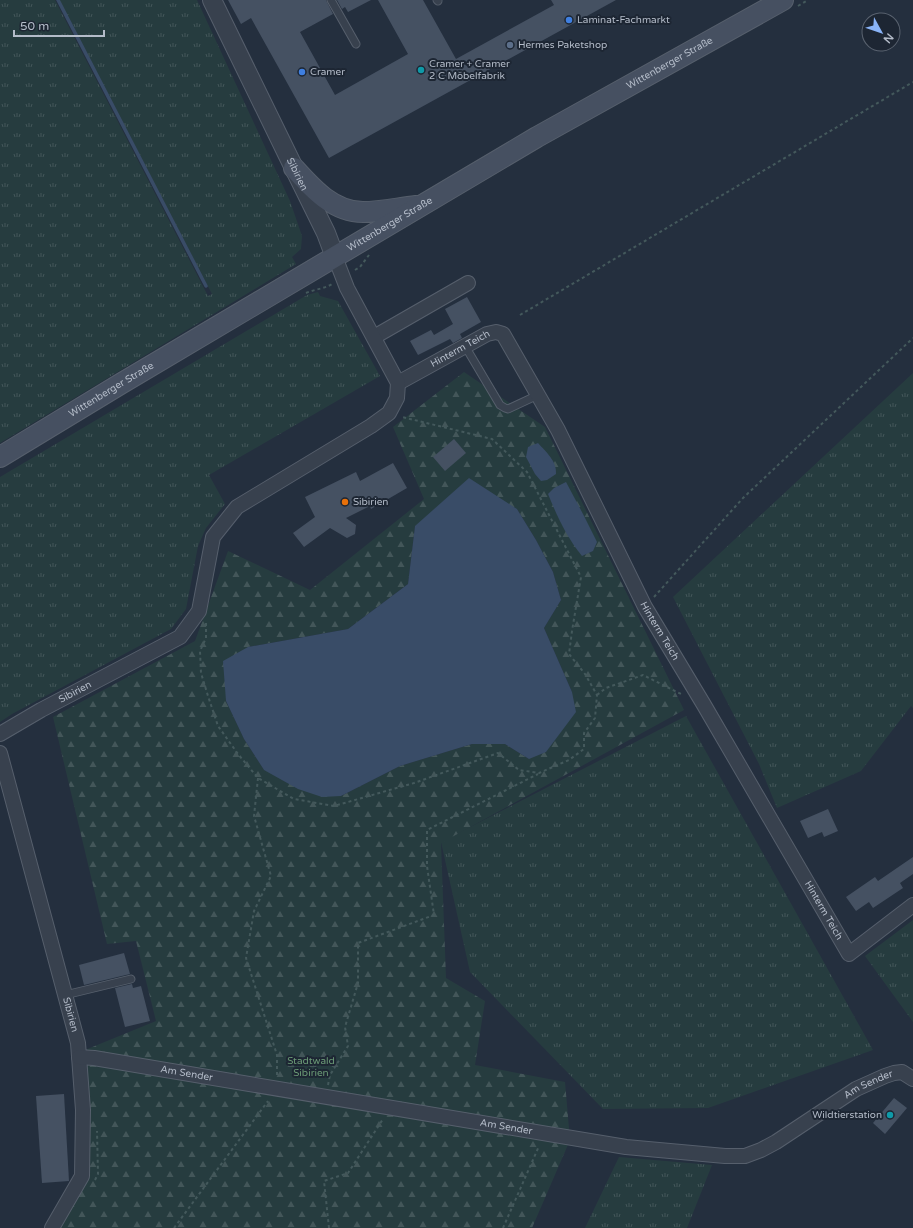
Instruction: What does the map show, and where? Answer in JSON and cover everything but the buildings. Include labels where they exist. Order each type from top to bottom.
[{"type":"main road","name":"Wittenberger Straße","points":[[0,457],[537,137],[783,0]]},
{"type":"main road","points":[[294,168],[329,202],[350,210],[370,212],[424,205]]},
{"type":"street","name":"Sibirien","points":[[0,734],[41,710],[180,637],[199,610],[213,537],[238,507],[371,426],[389,413],[397,398],[398,383],[347,288],[326,233],[212,0]]},
{"type":"street","points":[[374,337],[468,283]]},
{"type":"street","name":"Hinterm Teich","points":[[398,383],[487,334],[496,332],[503,334],[558,430],[645,607],[849,954],[913,905]]},
{"type":"street","name":"Sibirien","points":[[0,753],[78,1043],[82,1110],[82,1176],[52,1228]]},
{"type":"street","name":"Am Sender","points":[[79,1057],[94,1058],[276,1090],[626,1147],[725,1156],[745,1156],[761,1150],[776,1142],[856,1089],[894,1073],[902,1072],[913,1079]]},
{"type":"lane","points":[[331,0],[356,44]]},
{"type":"lane","points":[[465,346],[500,405],[508,409],[538,395]]},
{"type":"lane","points":[[65,995],[131,979]]},
{"type":"path","points":[[520,315],[913,82]]},
{"type":"path","points":[[645,607],[743,498],[913,338]]},
{"type":"path","points":[[325,1098],[330,1075],[348,1046],[344,1027],[358,983],[358,943],[434,915],[427,866],[427,830],[539,773],[569,760],[584,749],[584,732],[595,718],[597,695],[585,674],[569,654],[581,576],[527,472],[492,439],[389,413]]},
{"type":"path","points":[[199,610],[206,622],[206,638],[200,651],[201,673],[218,726],[238,754],[258,778],[294,799],[334,806],[414,783],[498,753],[518,770],[539,773]]},
{"type":"path","points":[[597,695],[606,688],[643,675],[704,705]]},
{"type":"path","points":[[174,1228],[276,1090],[277,1055],[246,958],[254,911],[272,876],[254,816],[258,778]]},
{"type":"path","points":[[329,1228],[324,1181],[348,1173],[390,1108]]},
{"type":"path","points":[[503,1228],[544,1134]]},
{"type":"green space","points":[[0,0],[55,0],[208,296],[212,294],[59,0],[197,0],[290,201],[302,236],[301,249],[292,257],[296,264],[0,443]]},
{"type":"green space","points":[[318,292],[320,296],[338,301],[380,376],[209,475],[225,504],[206,528],[198,546],[186,609],[171,629],[12,714],[0,722],[0,477],[307,295]]},
{"type":"green space","name":"Stadtwald Sibirien","points":[[464,372],[545,427],[684,710],[441,843],[446,978],[485,1001],[475,1065],[565,1082],[570,1140],[532,1228],[58,1228],[89,1174],[87,1068],[85,1050],[156,1021],[136,941],[107,944],[53,717],[195,641],[228,551],[310,590],[424,499],[393,427]],"holes":[[[517,509],[553,572],[561,600],[544,628],[572,692],[529,759],[505,744],[472,744],[400,766],[341,796],[264,770],[244,739],[226,701],[248,647],[348,629],[408,584],[415,526]]]},
{"type":"green space","points":[[913,373],[913,708],[911,706],[861,771],[777,808],[759,764],[673,597]]},
{"type":"green space","points":[[686,716],[873,1050],[708,1108],[603,1109],[470,972],[441,842]]},
{"type":"green space","points":[[913,920],[913,1022],[865,956]]},
{"type":"green space","points":[[619,1157],[712,1165],[687,1228],[585,1228]]},
{"type":"water","points":[[538,443],[553,461],[556,469],[556,474],[547,480],[541,481],[535,474],[526,457],[528,447]]},
{"type":"water","points":[[469,478],[517,509],[553,572],[561,600],[544,628],[572,692],[576,712],[546,752],[529,759],[505,744],[472,744],[400,766],[341,796],[322,797],[298,789],[264,770],[244,739],[226,701],[223,661],[248,647],[348,629],[408,584],[415,526]]},
{"type":"water","points":[[566,482],[597,542],[593,551],[582,556],[563,526],[548,494],[554,488]]},
{"type":"waterway","points":[[58,0],[206,286]]},
{"type":"place","name":"Laminat-Fachmarkt","points":[[569,20]]},
{"type":"place","name":"Hermes Paketshop","points":[[510,45]]},
{"type":"place","name":"Cramer + Cramer 2 C Möbelfabrik","points":[[421,70]]},
{"type":"place","name":"Cramer","points":[[302,72]]},
{"type":"place","name":"Sibirien","points":[[345,502]]},
{"type":"place","name":"Wildtierstation","points":[[890,1115]]}]
